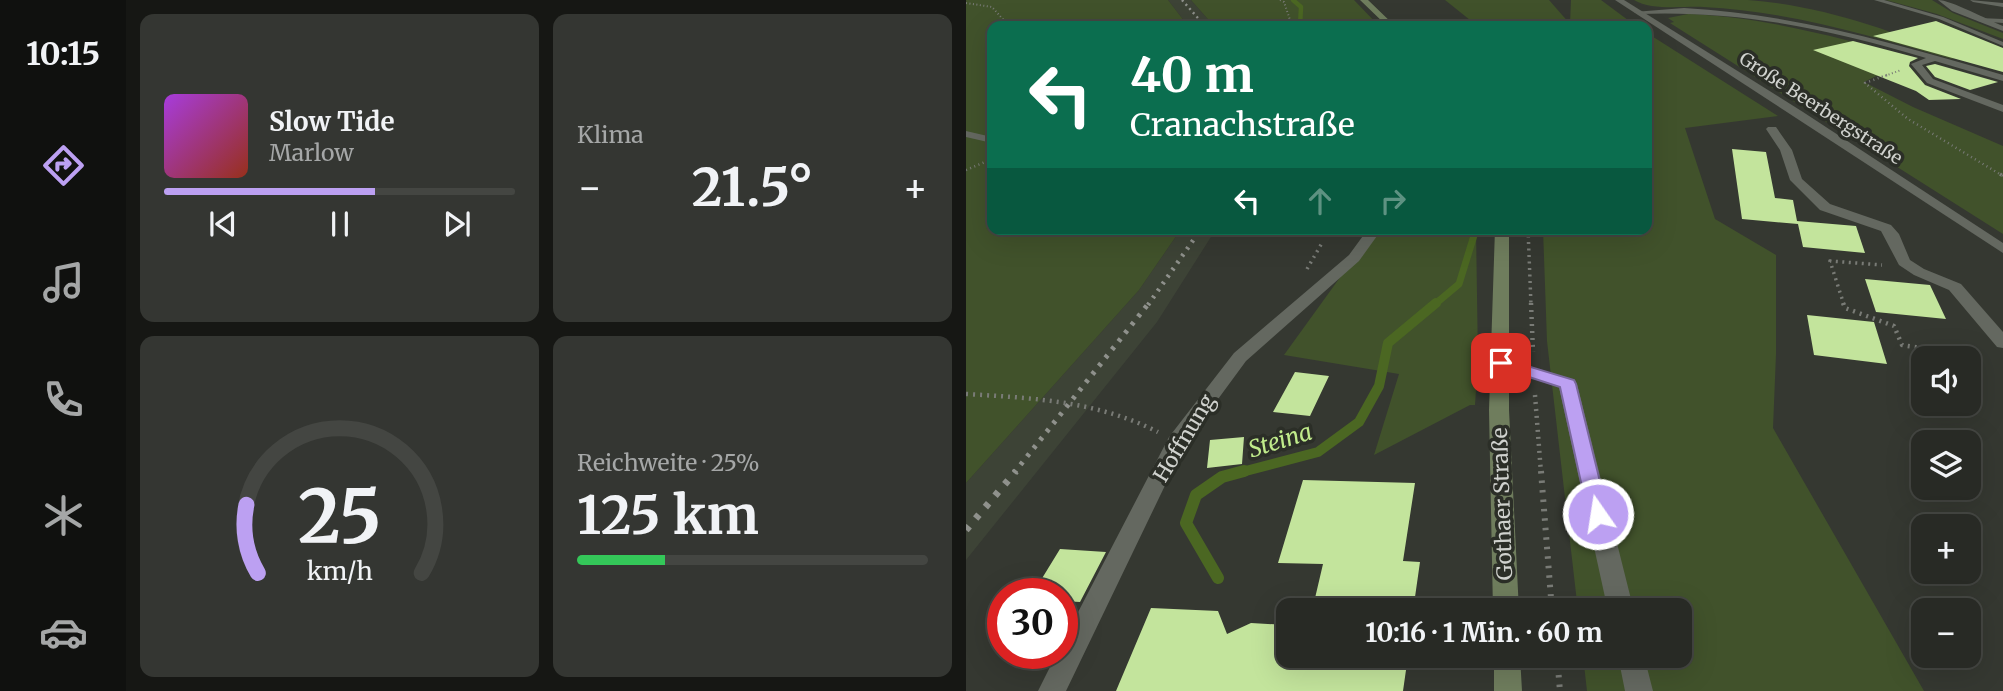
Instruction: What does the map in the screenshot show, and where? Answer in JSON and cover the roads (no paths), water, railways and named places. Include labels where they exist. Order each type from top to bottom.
[{"type":"main road","points":[[1364,0],[1386,21]]},
{"type":"main road","name":"Gothaer Straße","points":[[1502,235],[1499,410],[1506,598]]},
{"type":"main road","points":[[1507,668],[1508,691]]},
{"type":"street","name":"Große Beerbergstraße","points":[[1619,0],[1651,21]]},
{"type":"street","points":[[1942,0],[1955,9],[2003,29]]},
{"type":"street","points":[[1637,12],[1684,10],[1767,17],[1813,26],[2003,78]]},
{"type":"street","name":"Große Beerbergstraße","points":[[1652,21],[1799,114],[2003,249]]},
{"type":"street","points":[[1935,58],[1916,64],[1930,81],[2003,109]]},
{"type":"street","points":[[1772,129],[1786,150],[1796,180],[1801,185],[1825,207],[1886,228],[1904,262],[1911,268],[1955,287],[2003,343]]},
{"type":"street","name":"Hoffnung","points":[[1052,691],[1177,442],[1220,380],[1240,357],[1354,258],[1371,235]]},
{"type":"street","points":[[1501,363],[1568,384],[1617,598]]},
{"type":"street","points":[[1634,668],[1639,691]]},
{"type":"lane","points":[[1877,0],[1941,18],[2003,44]]},
{"type":"lane","points":[[1973,0],[2003,5]]},
{"type":"lane","points":[[1979,20],[2003,20]]},
{"type":"lane","points":[[966,134],[987,139]]},
{"type":"waterway","name":"Steina","points":[[1293,0],[1301,7],[1300,21]]},
{"type":"waterway","name":"Steina","points":[[1434,305],[1459,284],[1474,235]]},
{"type":"waterway","name":"Steina","points":[[1238,473],[1318,452],[1359,422],[1379,386],[1388,343],[1436,303]]},
{"type":"waterway","name":"Steina","points":[[1218,578],[1186,523],[1196,495],[1222,477],[1244,471]]},
{"type":"railway","points":[[1182,0],[1201,21]]},
{"type":"railway","points":[[1148,305],[1197,235]]},
{"type":"railway","points":[[1014,473],[1149,303]]},
{"type":"railway","points":[[966,530],[1016,471]]}]
